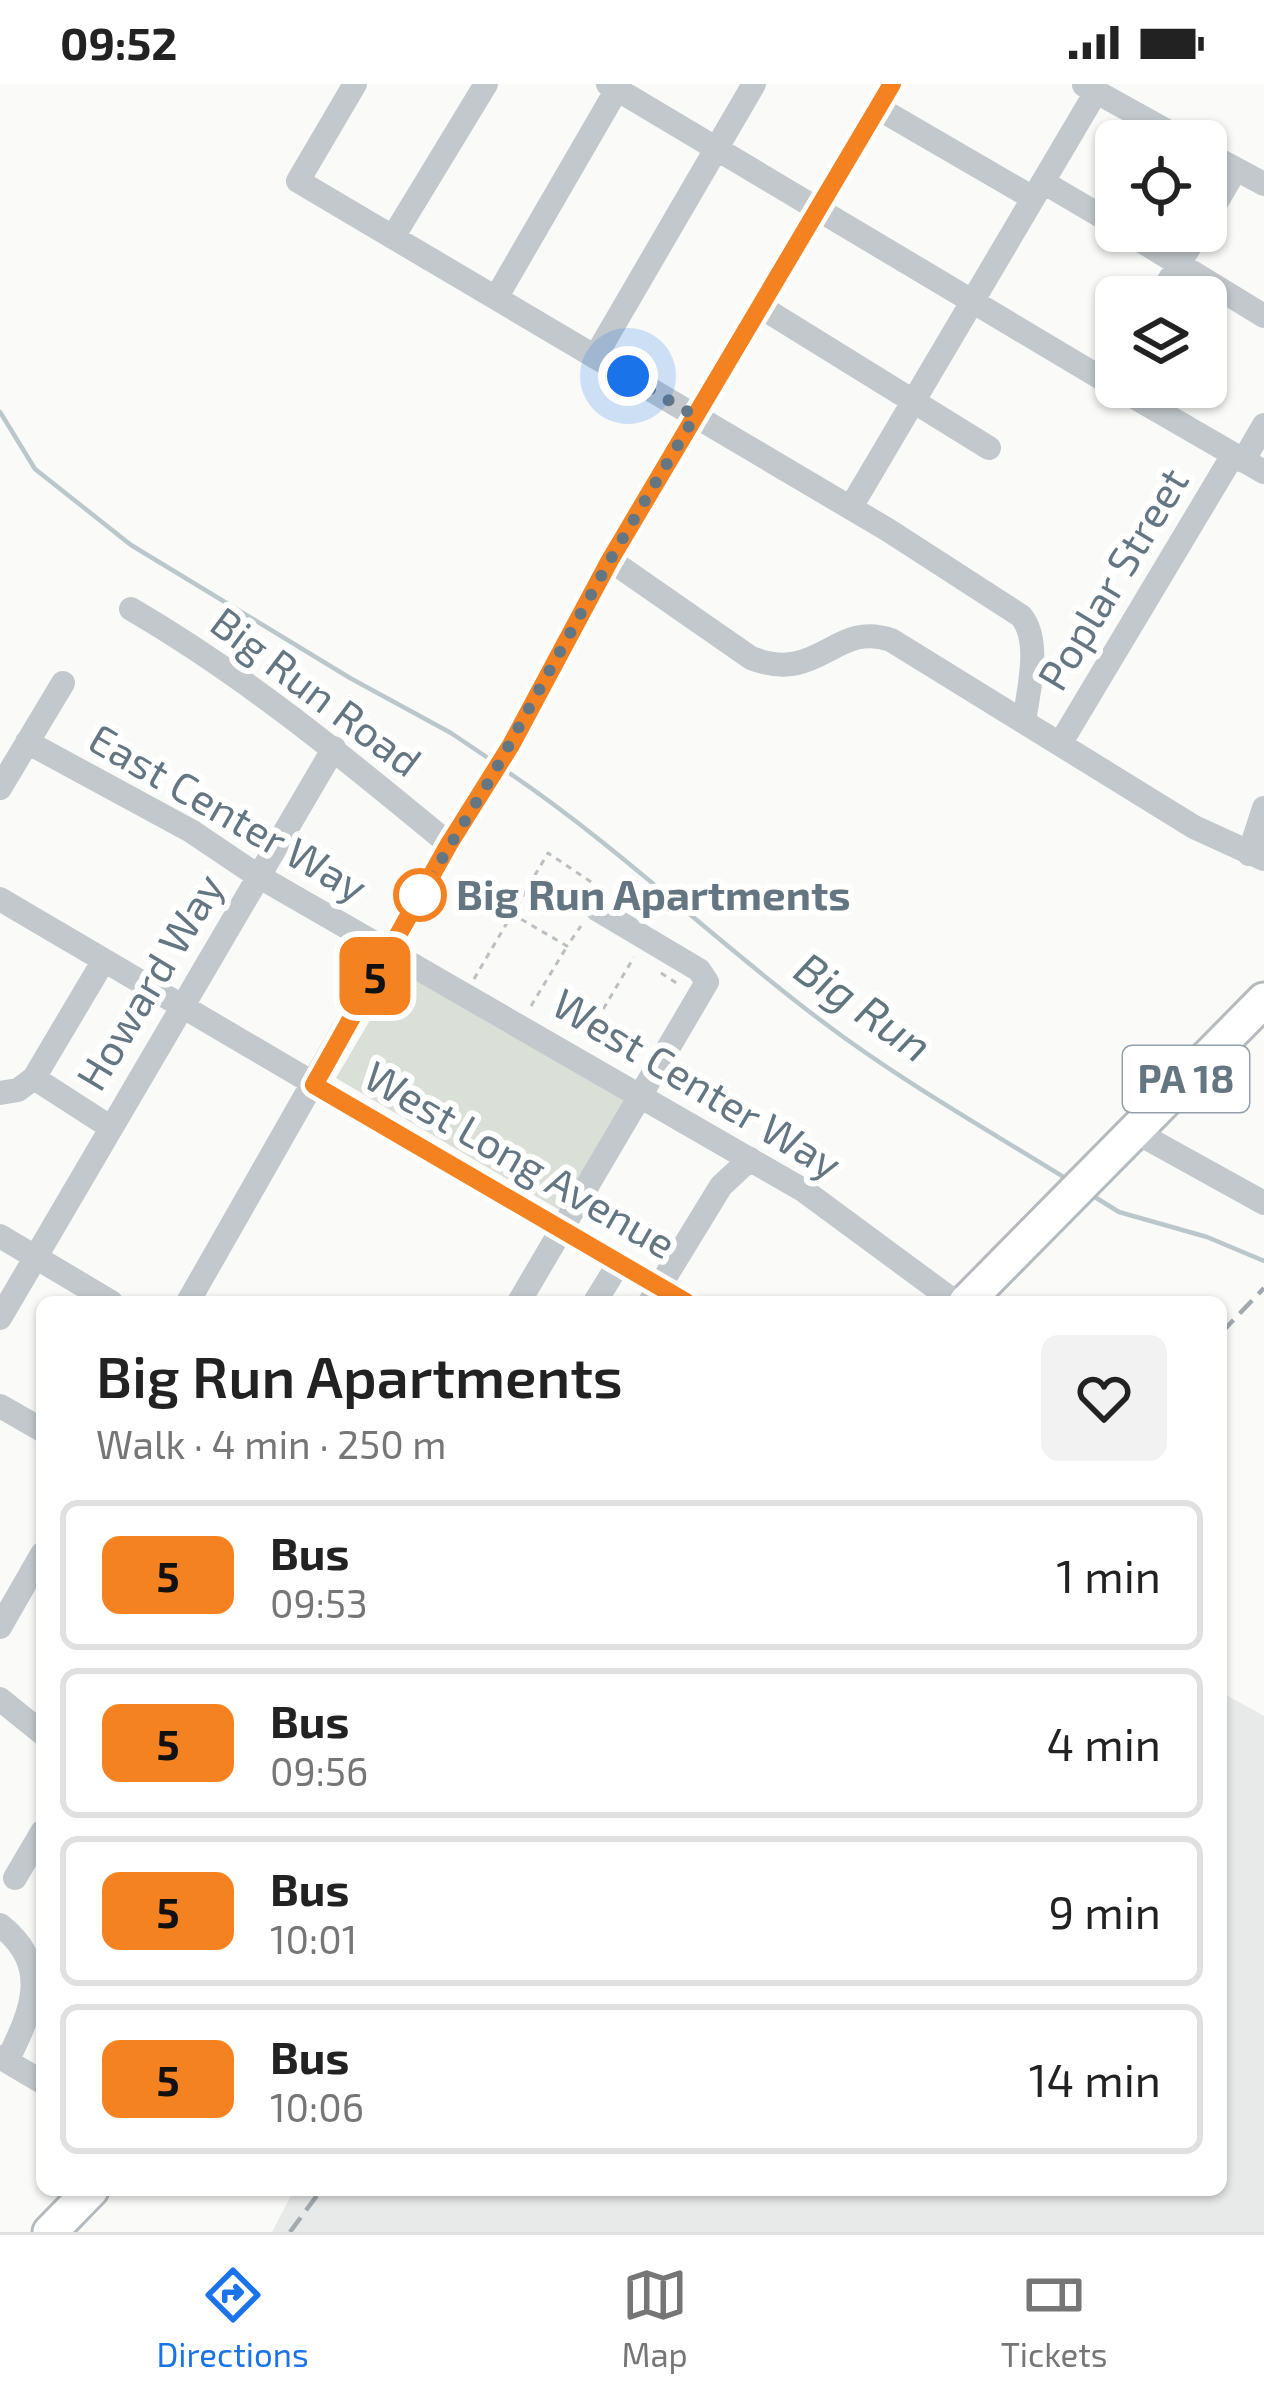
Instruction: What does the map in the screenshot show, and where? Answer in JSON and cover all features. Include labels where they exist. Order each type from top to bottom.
[{"type":"main road","name":"PA 18","points":[[972,1296],[1264,1000]]},
{"type":"main road","points":[[50,2232],[86,2196]]},
{"type":"street","points":[[355,84],[298,181],[851,508],[1028,624],[1024,722]]},
{"type":"street","points":[[393,237],[486,84]]},
{"type":"street","points":[[595,357],[754,84]]},
{"type":"street","points":[[191,1296],[449,844],[511,745],[610,560],[892,84]]},
{"type":"street","points":[[496,298],[615,86],[1095,370]]},
{"type":"street","points":[[851,508],[1038,190],[1089,88],[1146,120]]},
{"type":"street","points":[[878,108],[1095,216]]},
{"type":"street","points":[[1227,165],[1264,184]]},
{"type":"street","points":[[1227,185],[1236,170]]},
{"type":"street","points":[[1161,252],[1264,316]]},
{"type":"street","points":[[1172,276],[1187,252]]},
{"type":"street","points":[[761,307],[989,448]]},
{"type":"street","points":[[1158,408],[1247,462]]},
{"type":"street","name":"Poplar Street","points":[[1060,744],[1247,462],[1264,425]]},
{"type":"street","points":[[610,560],[768,665],[805,663],[849,638],[878,635],[1194,827],[1256,856],[1264,808]]},
{"type":"street","name":"Big Run Road","points":[[130,609],[208,655],[334,748],[449,844]]},
{"type":"street","points":[[0,788],[63,683]]},
{"type":"street","name":"East Center Way","points":[[27,742],[190,831],[388,952]]},
{"type":"street","name":"Howard Way","points":[[0,1318],[334,748]]},
{"type":"street","name":"West Long Avenue","points":[[0,899],[619,1263],[655,1294]]},
{"type":"street","points":[[523,1296],[642,1095],[699,970],[594,909]]},
{"type":"street","name":"West Center Way","points":[[388,952],[750,1159],[846,1219],[947,1296]]},
{"type":"street","points":[[0,1093],[18,1090],[34,1078],[104,960]]},
{"type":"street","points":[[34,1078],[110,1126]]},
{"type":"street","points":[[1134,1131],[1264,1203]]},
{"type":"street","points":[[655,1294],[721,1186],[750,1159]]},
{"type":"street","points":[[0,1235],[101,1296]]},
{"type":"street","points":[[599,1296],[619,1263]]},
{"type":"street","points":[[0,1406],[36,1427]]},
{"type":"street","points":[[0,1627],[36,1564]]},
{"type":"street","points":[[0,1699],[36,1727]]},
{"type":"street","points":[[15,1878],[36,1844]]},
{"type":"street","points":[[0,1925],[21,1948],[34,1984],[30,2011],[4,2059],[36,2076]]},
{"type":"path","points":[[472,983],[548,853],[594,909],[526,1015]]},
{"type":"path","points":[[460,883],[567,946]]},
{"type":"path","points":[[581,1047],[634,957]]},
{"type":"path","points":[[651,967],[696,985]]},
{"type":"shaded area","points":[[402,966],[627,1100],[561,1211],[336,1078]]},
{"type":"shaded area","points":[[1227,1695],[1264,1716],[1264,2232],[272,2232],[291,2196],[1227,2196]]},
{"type":"waterway","name":"Big Run","points":[[0,412],[35,469],[131,545],[494,762]]},
{"type":"waterway","name":"Big Run","points":[[508,772],[589,831],[853,1044],[1070,1181]]},
{"type":"waterway","name":"Big Run","points":[[1090,1194],[1119,1212],[1207,1237],[1264,1261]]},
{"type":"railway","points":[[1227,1327],[1264,1288]]},
{"type":"railway","points":[[290,2232],[317,2196]]},
{"type":"bus line","name":"5","points":[[676,1296],[314,1085],[449,844],[511,745],[610,560],[892,84]]},
{"type":"place","name":"Big Run Apartments","points":[[420,895]]},
{"type":"route","points":[[420,895],[472,812],[695,416],[628,376]]}]
